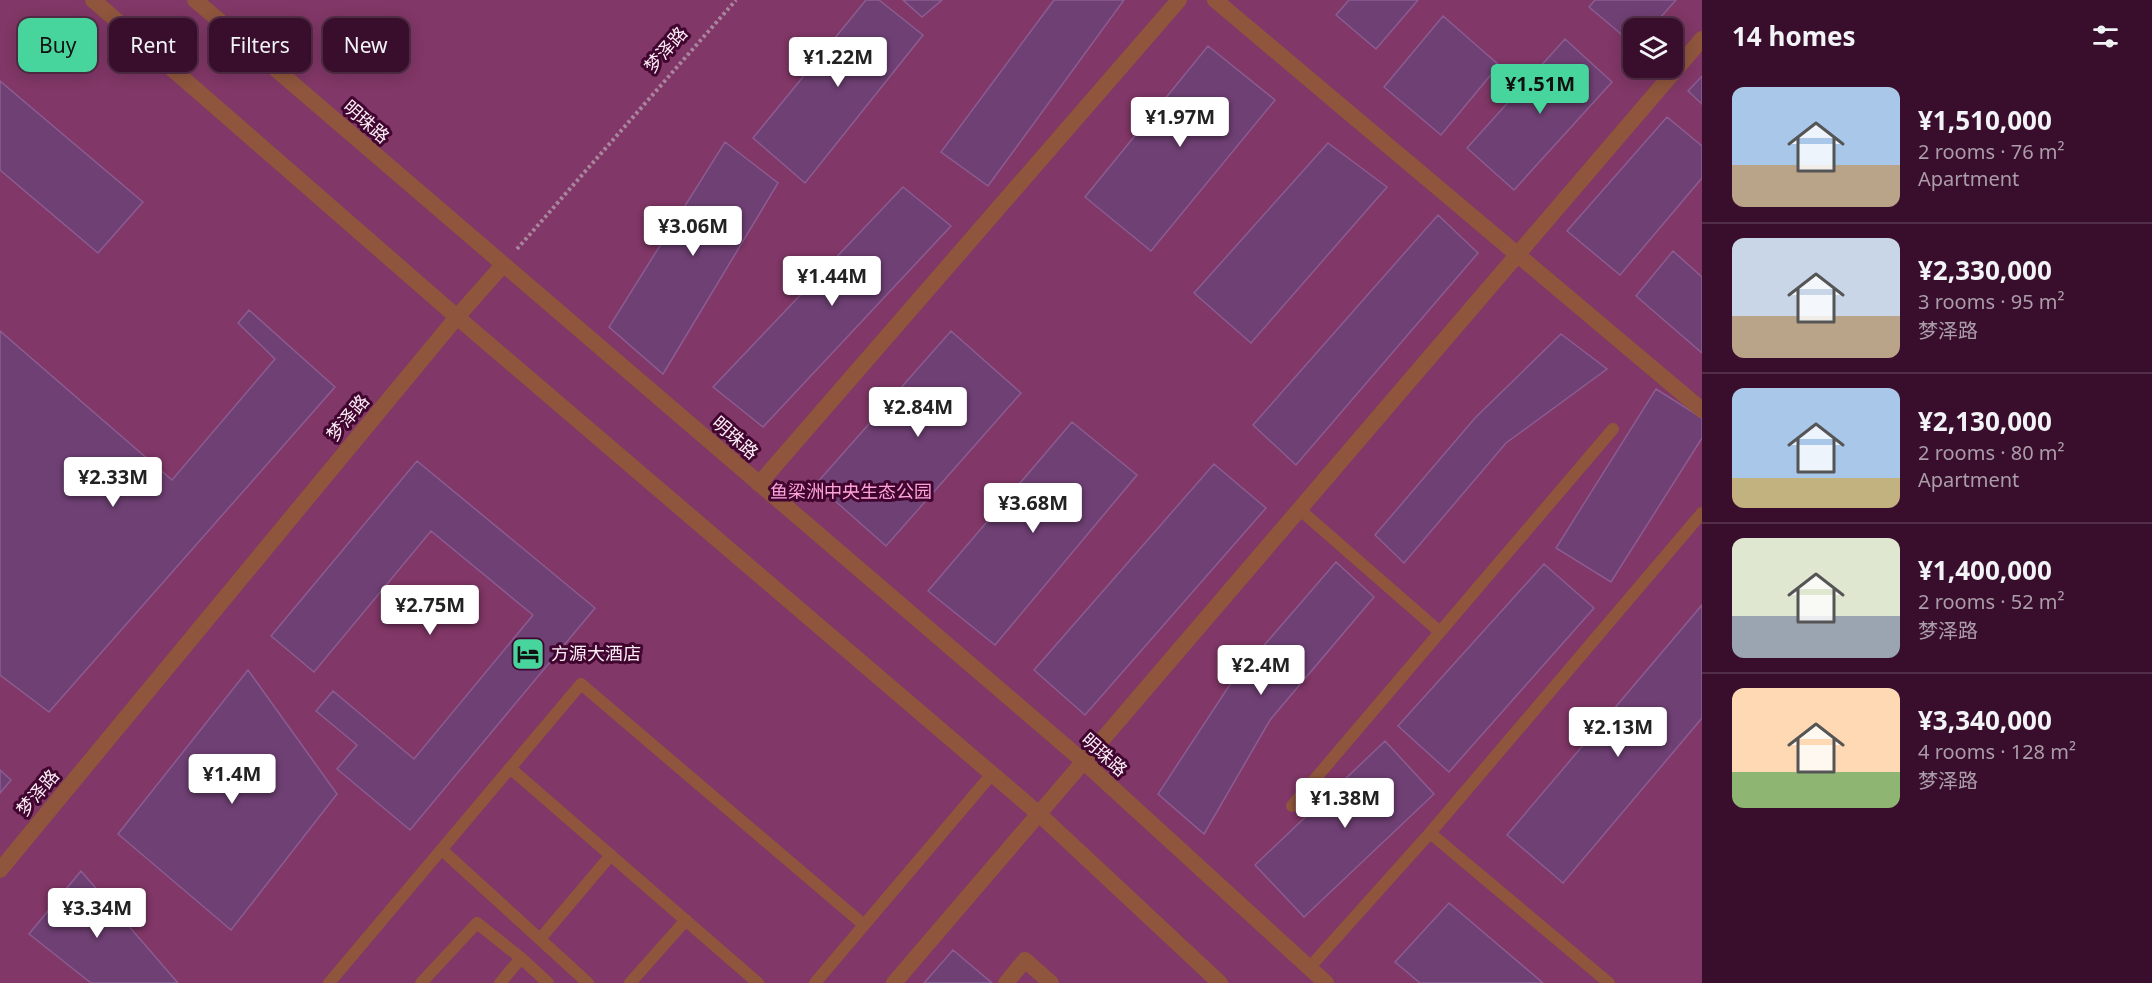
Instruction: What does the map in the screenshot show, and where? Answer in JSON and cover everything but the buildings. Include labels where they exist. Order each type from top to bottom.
[{"type":"street","points":[[93,0],[456,317],[1039,814],[1220,983]]},
{"type":"street","name":"明珠路","points":[[195,0],[1083,761],[1326,983]]},
{"type":"street","points":[[759,483],[1179,0]]},
{"type":"street","points":[[1215,0],[1702,410]]},
{"type":"street","points":[[894,983],[1702,39]]},
{"type":"street","name":"梦泽路","points":[[0,870],[456,317],[503,265]]},
{"type":"street","points":[[1006,983],[1025,960],[1050,983]]},
{"type":"lane","points":[[1292,806],[1613,429]]},
{"type":"lane","points":[[1299,509],[1440,632]]},
{"type":"lane","points":[[1309,968],[1430,832],[1702,513]]},
{"type":"lane","points":[[329,983],[581,684],[864,925]]},
{"type":"lane","points":[[510,768],[686,920],[751,981]]},
{"type":"lane","points":[[815,983],[992,774]]},
{"type":"lane","points":[[1430,832],[1609,983]]},
{"type":"lane","points":[[442,850],[588,983]]},
{"type":"lane","points":[[540,939],[610,855]]},
{"type":"lane","points":[[630,983],[686,920]]},
{"type":"lane","points":[[421,983],[477,924],[521,958],[548,983]]},
{"type":"lane","points":[[500,983],[521,958]]},
{"type":"path","name":"梦泽路","points":[[503,265],[736,0]]},
{"type":"green space","name":"鱼梁洲中央生态公园","points":[[0,0],[1702,0],[1702,983],[0,983]]},
{"type":"place","name":"方源大酒店","points":[[528,654]]}]
